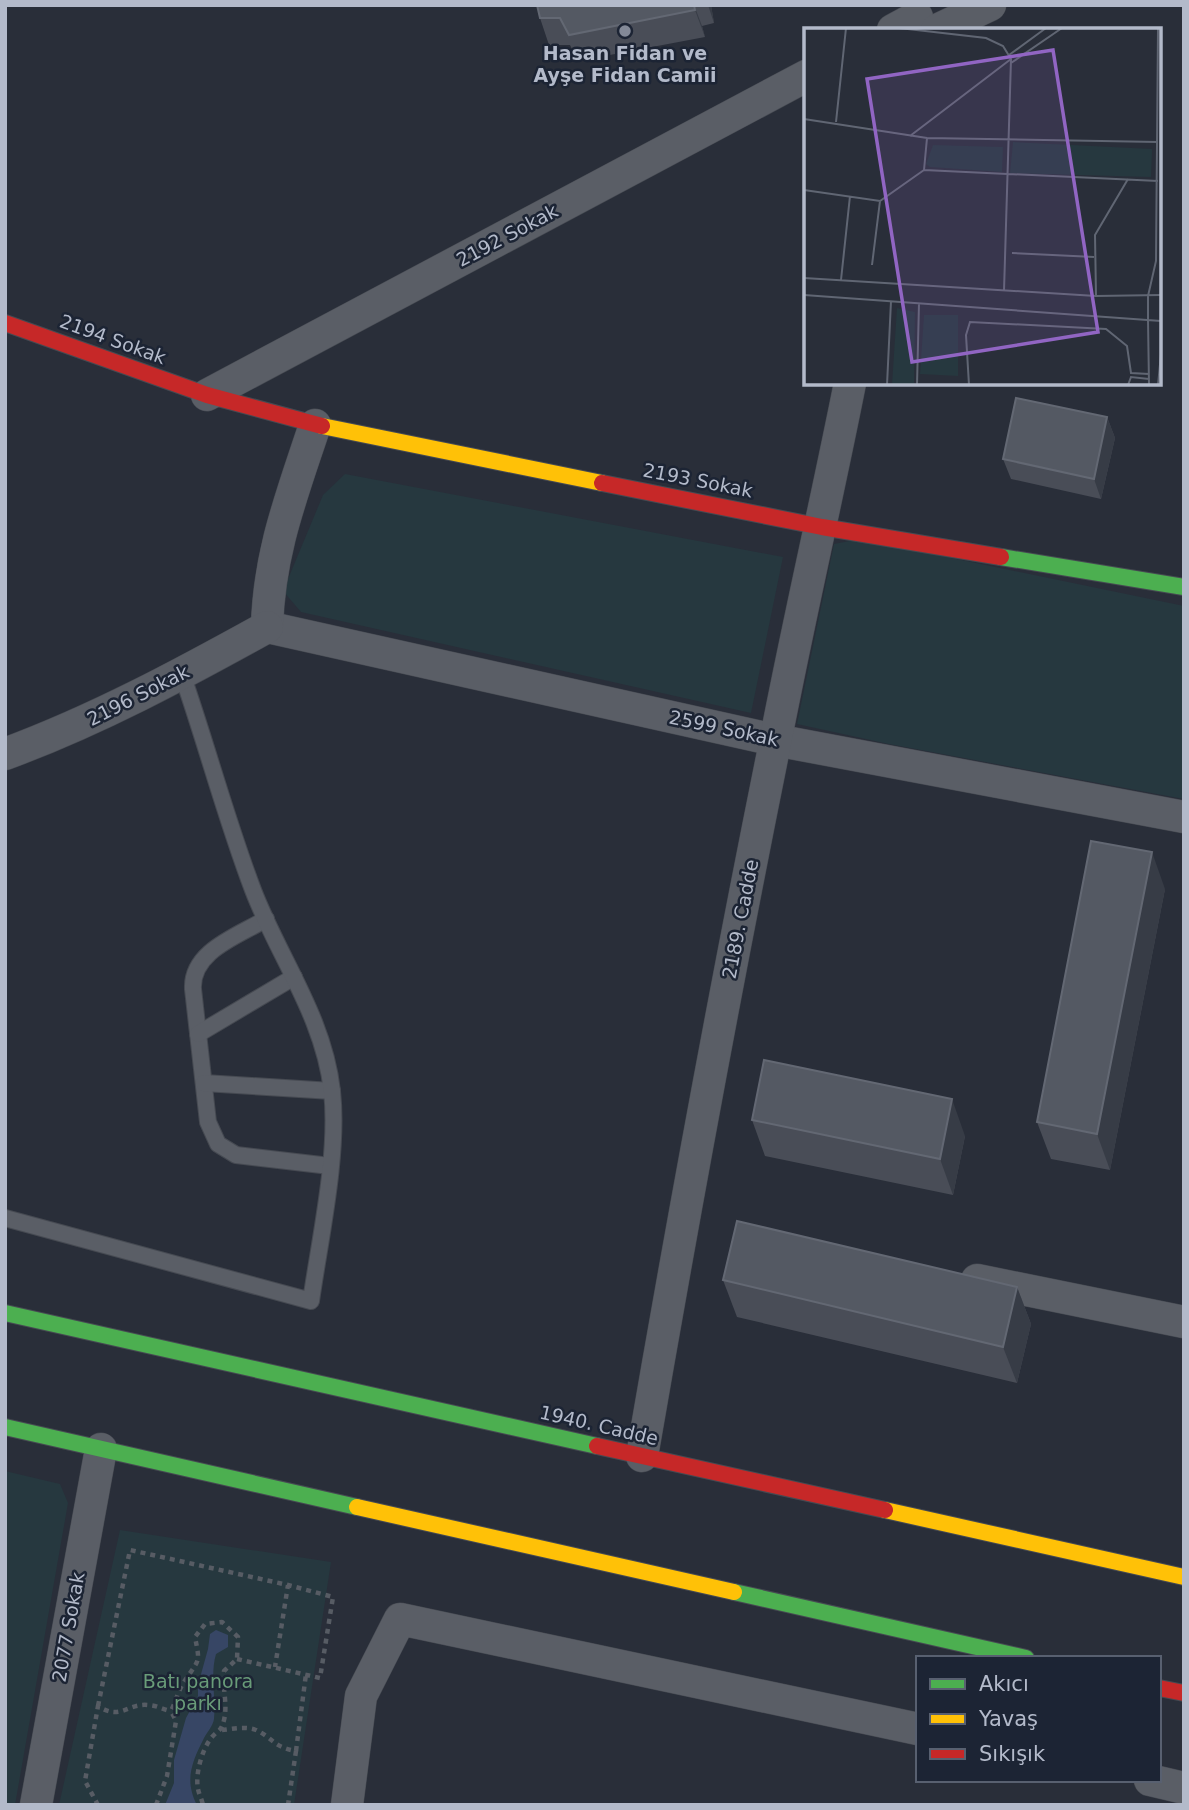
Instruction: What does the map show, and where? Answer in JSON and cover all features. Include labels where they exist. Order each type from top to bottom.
[{"type":"main road","name":"2194 Sokak","points":[[5,323],[208,395]]},
{"type":"main road","name":"2193 Sokak","points":[[208,395],[315,425],[822,527],[1184,587]]},
{"type":"main road","name":"1940. Cadde","points":[[5,1313],[1184,1577]]},
{"type":"main road","points":[[5,1427],[1017,1656]]},
{"type":"main road","points":[[1161,1688],[1184,1693]]},
{"type":"street","points":[[915,22],[990,5]]},
{"type":"street","name":"2192 Sokak","points":[[208,395],[804,77]]},
{"type":"street","name":"2189. Cadde","points":[[642,1456],[687,1193],[775,740],[822,527],[850,385]]},
{"type":"street","points":[[267,627],[269,584],[276,543],[315,425]]},
{"type":"street","name":"2196 Sokak","points":[[5,754],[62,733],[182,674],[267,627]]},
{"type":"street","name":"2599 Sokak","points":[[267,627],[775,740],[1184,817]]},
{"type":"street","points":[[951,1275],[1184,1322]]},
{"type":"street","name":"2077 Sokak","points":[[36,1805],[101,1449]]},
{"type":"street","points":[[347,1805],[361,1696],[400,1619],[916,1729]]},
{"type":"street","points":[[1158,1782],[1184,1788]]},
{"type":"lane","points":[[5,1218],[311,1301],[333,1130],[332,1091],[323,1046],[314,1020],[254,893],[182,674]]},
{"type":"lane","points":[[266,919],[200,960],[192,980],[212,1133],[218,1144],[236,1155],[330,1166]]},
{"type":"lane","points":[[198,1034],[294,977]]},
{"type":"lane","points":[[204,1083],[332,1091]]},
{"type":"path","points":[[98,1805],[85,1781],[97,1706],[130,1550],[332,1597],[320,1678],[237,1659]]},
{"type":"path","points":[[275,1667],[288,1585]]},
{"type":"path","points":[[156,1805],[167,1776],[176,1721],[172,1711],[186,1679],[196,1668],[199,1655],[195,1637],[205,1624],[222,1622],[238,1636],[237,1659],[224,1671],[222,1685],[226,1698],[222,1730]]},
{"type":"path","points":[[237,1659],[306,1674]]},
{"type":"path","points":[[289,1805],[306,1674]]},
{"type":"path","points":[[97,1706],[107,1712],[128,1711],[150,1704],[172,1711]]},
{"type":"path","points":[[203,1805],[197,1779],[201,1759],[212,1738],[222,1730],[255,1730],[281,1748],[296,1751]]},
{"type":"green space","points":[[345,474],[783,557],[751,713],[301,612],[283,591],[323,495]]},
{"type":"green space","points":[[860,539],[1184,606],[1184,799],[889,744],[797,724],[834,544]]},
{"type":"green space","points":[[5,1471],[60,1484],[68,1503],[15,1805],[5,1805]]},
{"type":"green space","name":"Batı panora parkı","points":[[120,1530],[331,1562],[294,1805],[59,1805]]},
{"type":"water","points":[[216,1630],[228,1635],[228,1647],[216,1654],[213,1670],[214,1719],[191,1771],[191,1787],[197,1805],[165,1805],[174,1783],[174,1760],[186,1718],[198,1696],[210,1634]]},
{"type":"building","points":[[537,5],[694,5],[695,10],[569,35],[560,18],[540,18]]},
{"type":"building","points":[[1016,398],[1107,417],[1094,479],[1003,459]]},
{"type":"building","points":[[1091,841],[1152,852],[1097,1134],[1037,1122]]},
{"type":"building","points":[[764,1060],[952,1099],[940,1159],[752,1120]]},
{"type":"building","points":[[737,1221],[1017,1287],[1003,1347],[723,1280]]},
{"type":"traffic: fast","points":[[1001,557],[1184,587]]},
{"type":"traffic: fast","points":[[5,1313],[597,1446]]},
{"type":"traffic: fast","points":[[5,1427],[357,1507]]},
{"type":"traffic: fast","points":[[734,1592],[1017,1656]]},
{"type":"traffic: slow","points":[[322,426],[602,483]]},
{"type":"traffic: slow","points":[[357,1507],[734,1592]]},
{"type":"traffic: slow","points":[[885,1510],[1184,1577]]},
{"type":"traffic: jam","points":[[5,323],[207,395],[322,426]]},
{"type":"traffic: jam","points":[[602,483],[822,527],[1001,557]]},
{"type":"traffic: jam","points":[[597,1446],[885,1510]]},
{"type":"traffic: jam","points":[[1161,1688],[1184,1693]]},
{"type":"place","name":"Hasan Fidan ve Ayşe Fidan Camii","points":[[625,31]]}]
